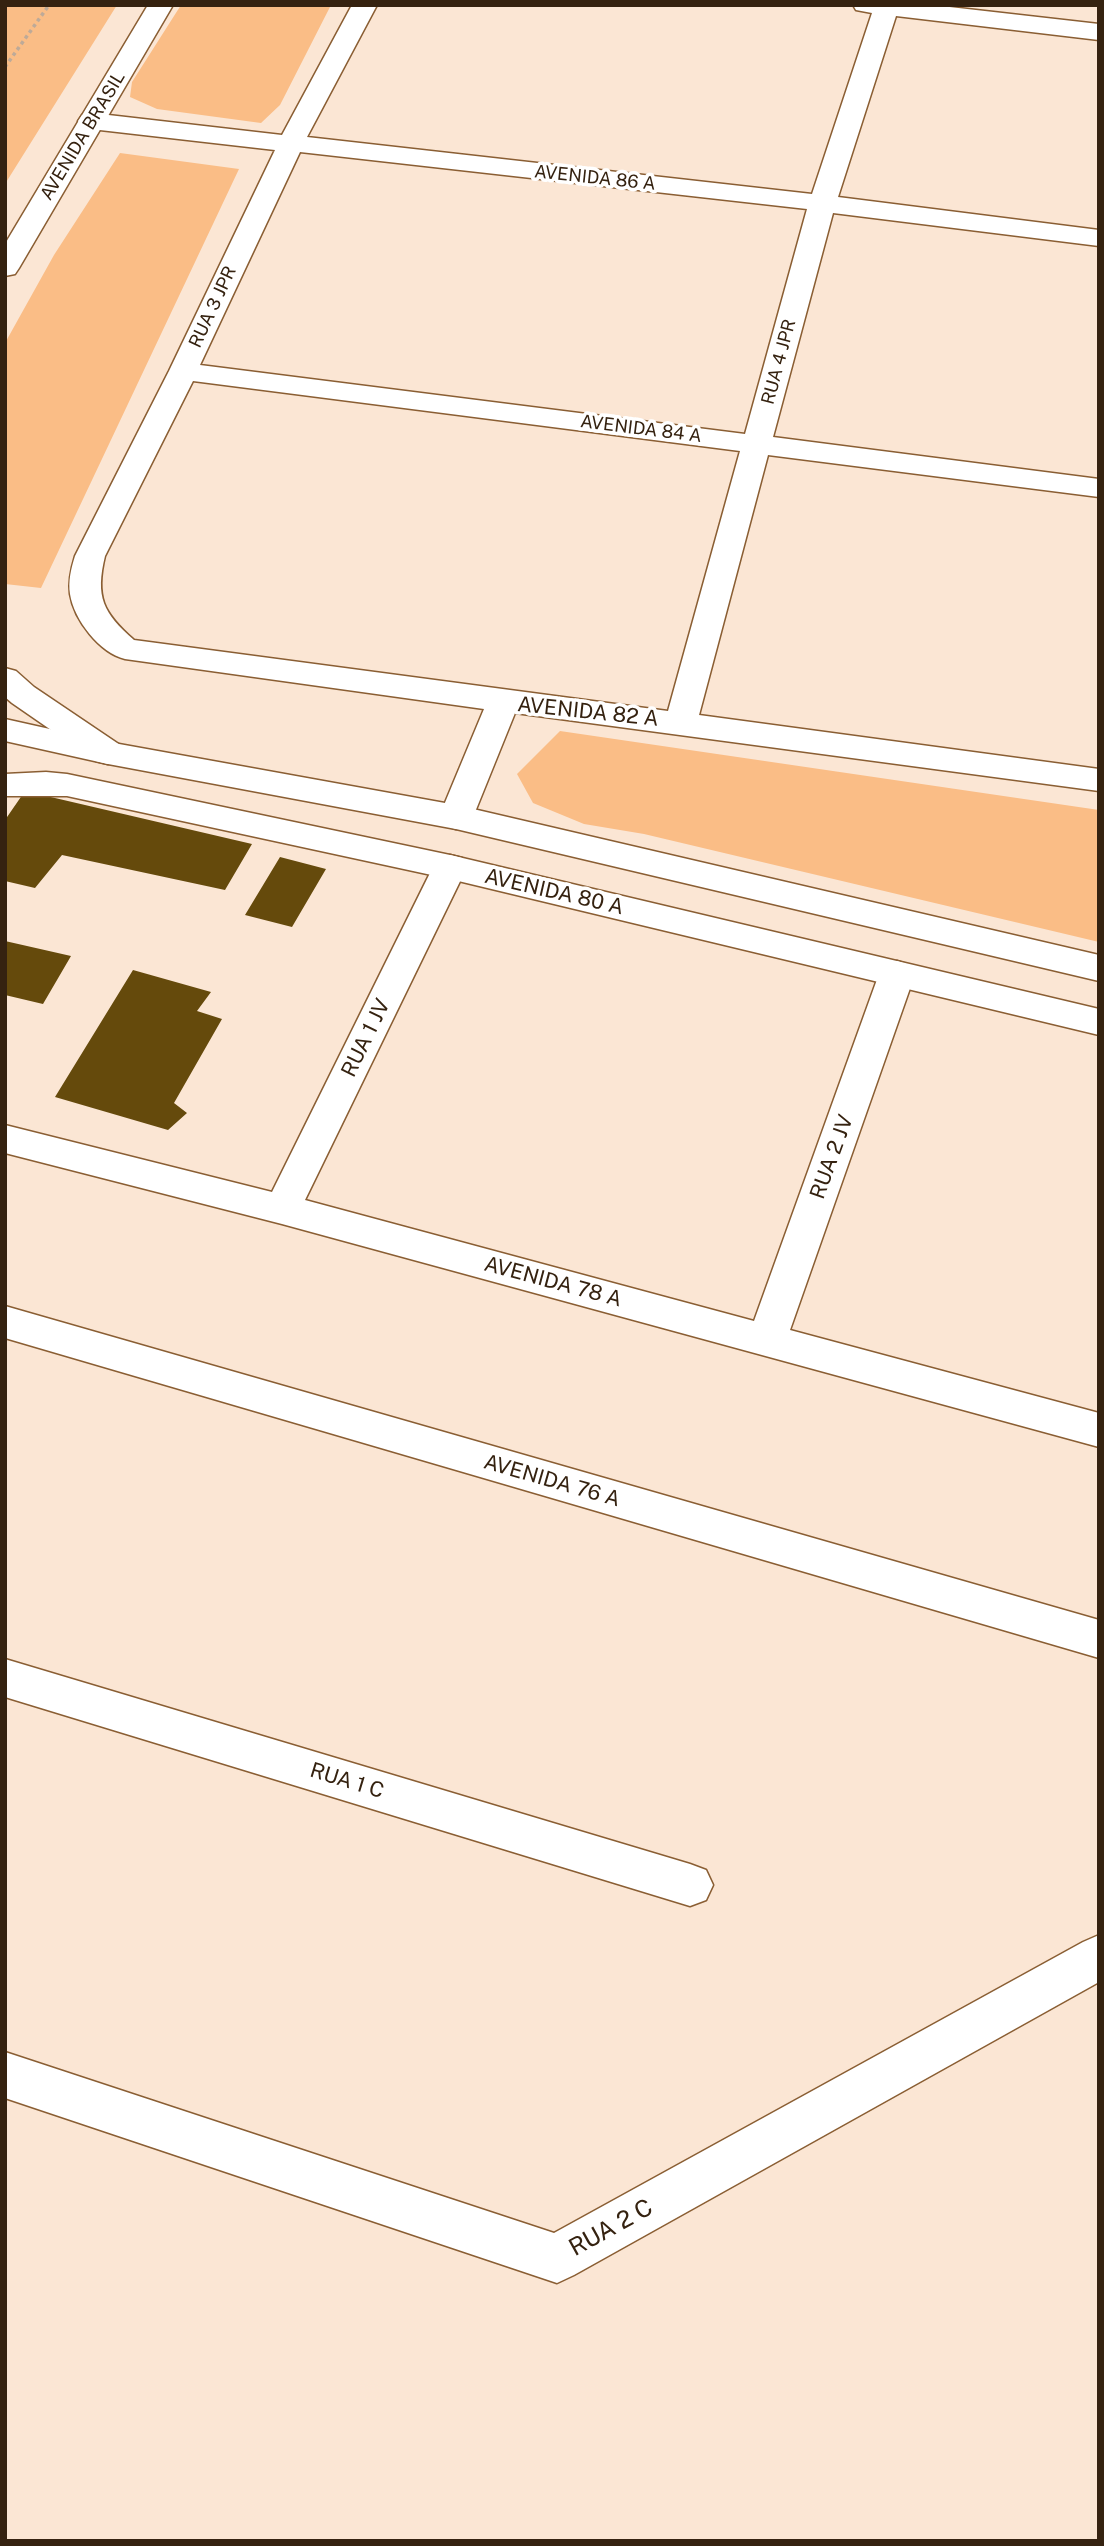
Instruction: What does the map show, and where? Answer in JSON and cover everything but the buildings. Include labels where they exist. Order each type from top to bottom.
[{"type":"street","name":"AVENIDA BRASIL","points":[[5,268],[161,5]]},
{"type":"street","name":"RUA 3 JPR","points":[[92,615],[83,586],[90,556],[183,371],[291,143],[366,5]]},
{"type":"street","points":[[879,6],[1099,32]]},
{"type":"street","name":"RUA 4 JPR","points":[[681,722],[822,203],[879,6]]},
{"type":"street","name":"AVENIDA 86 A","points":[[91,121],[822,203],[1099,238]]},
{"type":"street","name":"AVENIDA 84 A","points":[[183,371],[1099,488]]},
{"type":"street","name":"AVENIDA 82 A","points":[[92,615],[101,628],[125,649],[503,703],[681,722],[1099,780]]},
{"type":"street","points":[[5,679],[23,695],[107,753]]},
{"type":"street","points":[[456,817],[503,703]]},
{"type":"street","points":[[5,730],[107,753],[456,817],[1099,968]]},
{"type":"street","name":"AVENIDA 80 A","points":[[5,785],[68,785],[450,867],[1099,1022]]},
{"type":"street","name":"RUA 1 JV","points":[[282,1209],[450,867]]},
{"type":"street","name":"RUA 2 JV","points":[[766,1340],[897,974]]},
{"type":"street","name":"AVENIDA 78 A","points":[[5,1139],[282,1209],[1099,1430]]},
{"type":"street","name":"AVENIDA 76 A","points":[[5,1322],[1099,1639]]},
{"type":"street","name":"RUA 1 C","points":[[5,1678],[690,1885]]},
{"type":"street","name":"RUA 2 C","points":[[5,2075],[557,2258],[1099,1957]]},
{"type":"path","points":[[5,67],[48,5]]},
{"type":"shaded area","points":[[5,5],[117,5],[5,184]]},
{"type":"shaded area","points":[[181,5],[331,5],[280,105],[261,123],[157,109],[130,97],[132,82]]},
{"type":"shaded area","points":[[120,153],[239,169],[41,588],[5,584],[5,343],[54,255]]},
{"type":"shaded area","points":[[560,731],[1099,810],[1099,942],[644,834],[584,824],[533,803],[517,774]]}]
